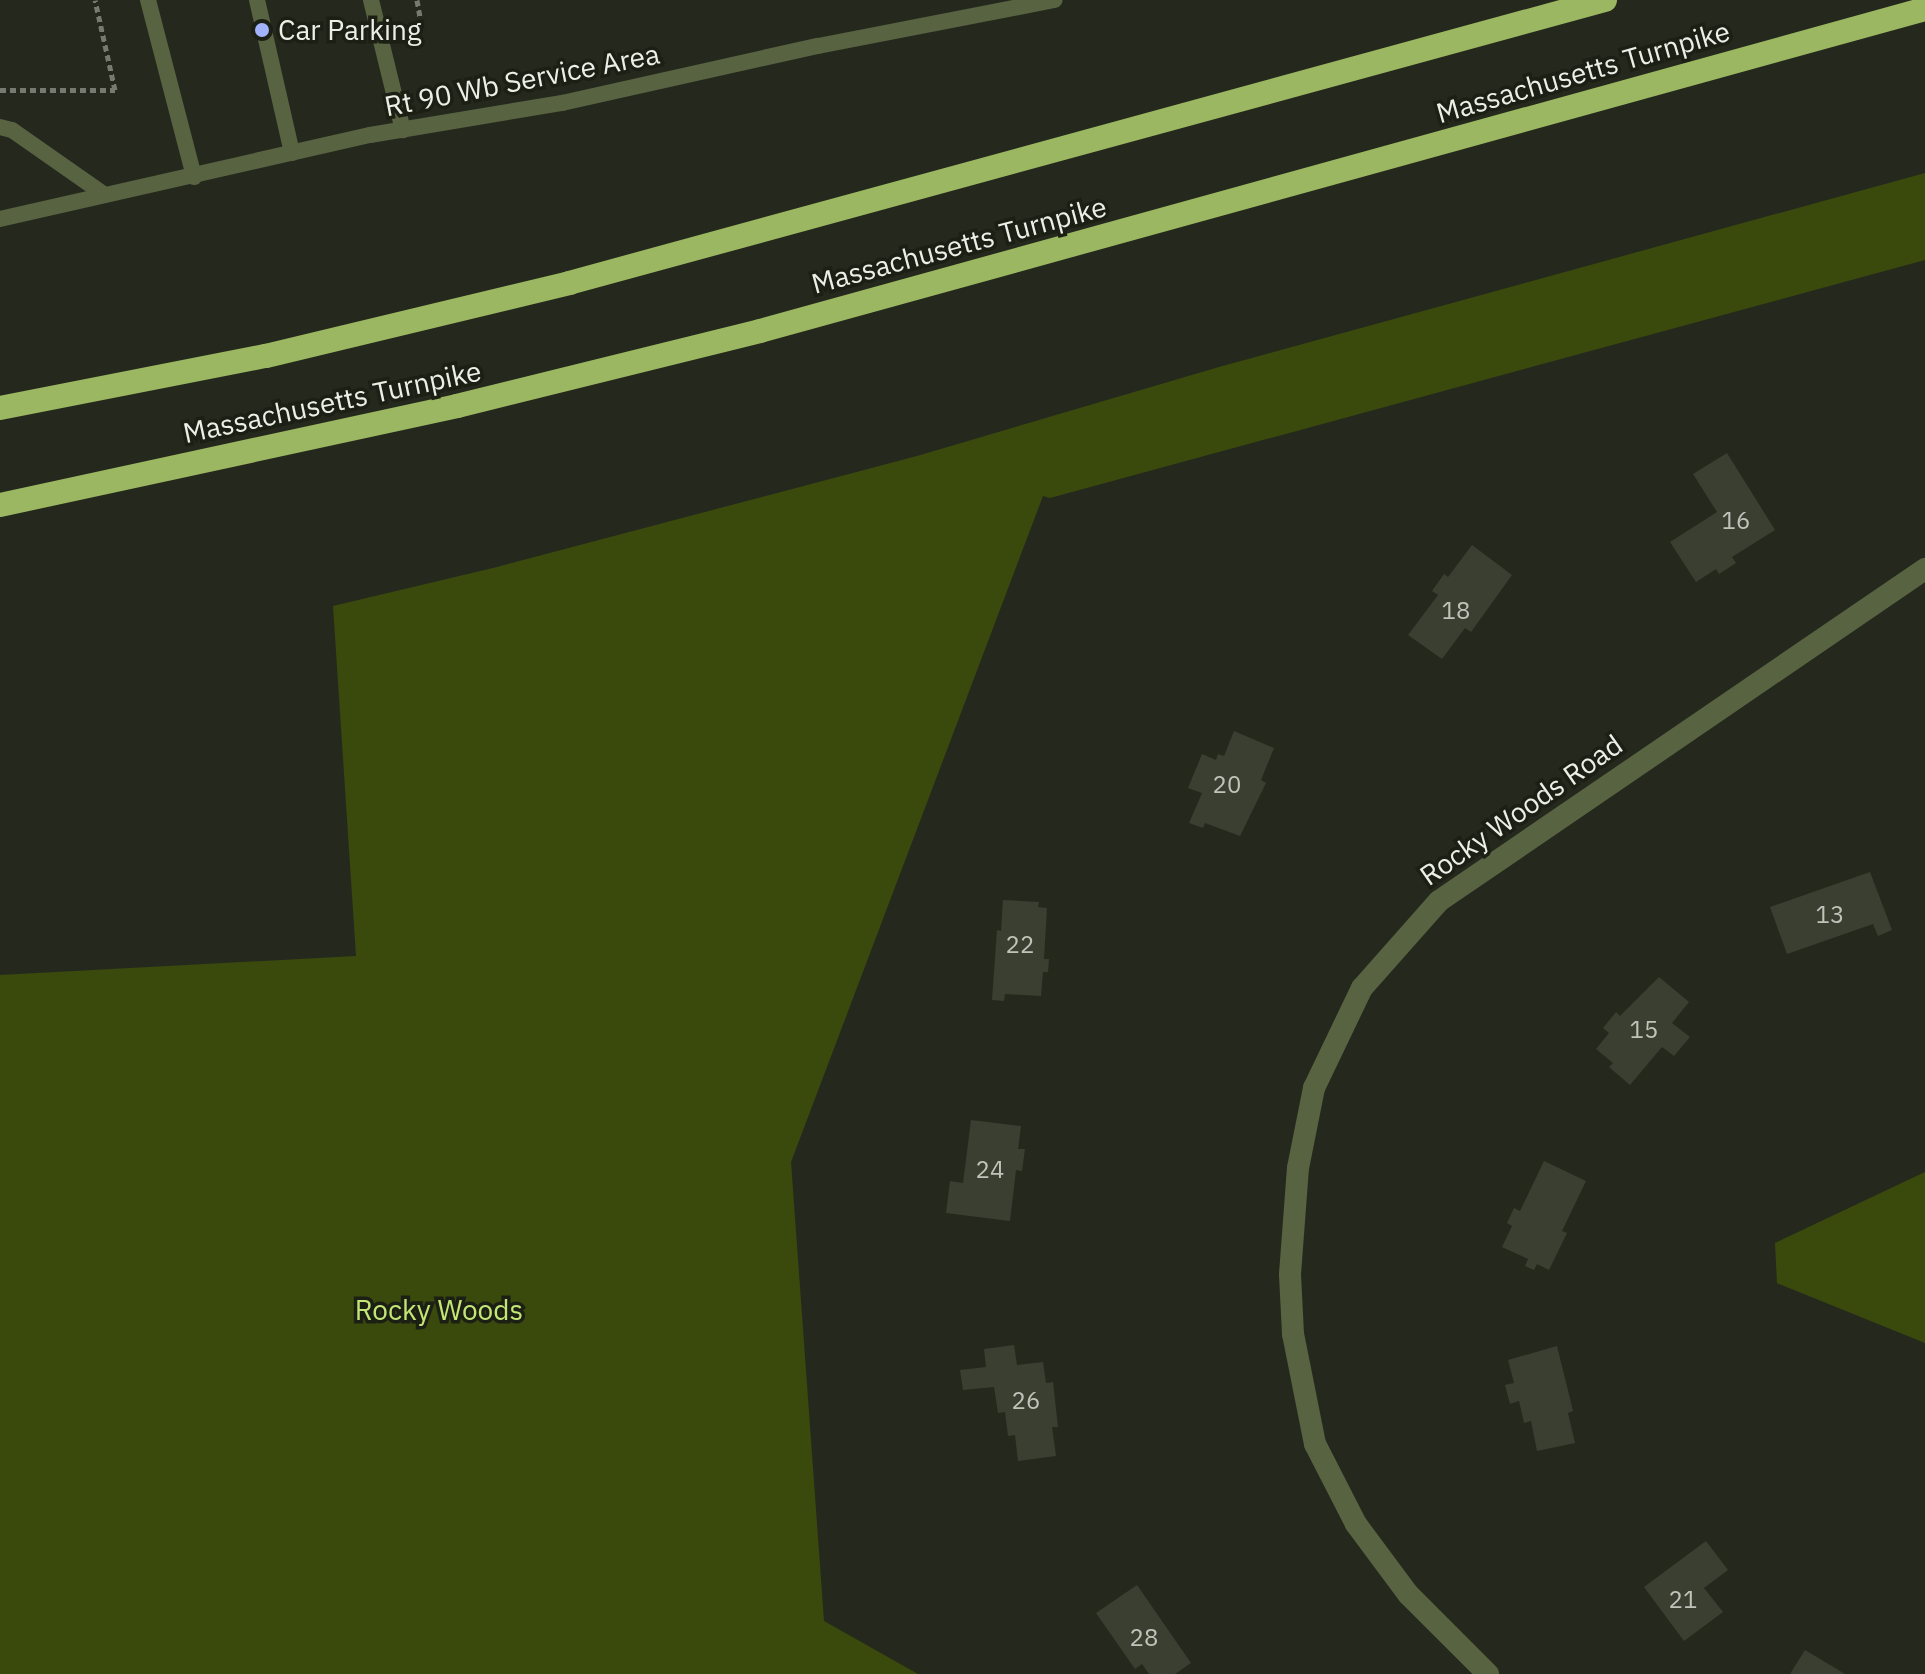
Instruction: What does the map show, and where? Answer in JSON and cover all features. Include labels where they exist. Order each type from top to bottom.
[{"type":"highway","name":"Massachusetts Turnpike","points":[[0,408],[251,360],[569,283],[1605,0]]},
{"type":"highway","name":"Massachusetts Turnpike","points":[[0,505],[457,406],[760,331],[1925,9]]},
{"type":"street","name":"Rocky Woods Road","points":[[1488,1674],[1473,1663],[1399,1582],[1356,1524],[1315,1444],[1293,1334],[1290,1274],[1298,1168],[1314,1088],[1362,988],[1439,901],[1925,569]]},
{"type":"lane","points":[[148,0],[194,177]]},
{"type":"lane","points":[[257,0],[292,153]]},
{"type":"lane","points":[[371,0],[403,130]]},
{"type":"lane","name":"Rt 90 Wb Service Area","points":[[0,219],[292,153],[403,130],[562,103],[818,46],[1055,0]]},
{"type":"lane","points":[[0,127],[12,130],[105,195]]},
{"type":"path","points":[[0,90],[115,90],[95,0]]},
{"type":"path","points":[[417,0],[421,22]]},
{"type":"green space","name":"Rocky Woods","points":[[1925,173],[1925,260],[1050,498],[1043,496],[791,1162],[824,1621],[918,1674],[0,1674],[0,975],[356,956],[333,606],[493,568],[917,456],[1219,367]]},
{"type":"green space","points":[[1925,1172],[1925,1343],[1777,1283],[1775,1243]]},
{"type":"building","points":[[1727,453],[1775,530],[1732,557],[1736,563],[1719,574],[1716,569],[1696,582],[1670,542],[1717,512],[1693,474]]},
{"type":"building","points":[[1472,545],[1512,575],[1471,632],[1465,628],[1442,659],[1408,635],[1438,595],[1432,591],[1444,574],[1448,577]]},
{"type":"building","points":[[1234,731],[1274,748],[1261,780],[1266,783],[1240,836],[1205,823],[1203,828],[1189,823],[1202,793],[1188,788],[1202,754],[1216,760],[1218,754],[1224,756]]},
{"type":"building","points":[[1870,872],[1892,930],[1878,936],[1873,924],[1787,954],[1770,907]]},
{"type":"building","points":[[1003,900],[1039,902],[1038,907],[1047,908],[1044,959],[1049,959],[1048,972],[1043,972],[1041,996],[1005,994],[1004,1001],[992,1000],[997,930],[1001,931]]},
{"type":"building","points":[[1659,977],[1689,1002],[1672,1023],[1690,1037],[1674,1056],[1662,1047],[1630,1085],[1609,1067],[1613,1063],[1596,1049],[1609,1033],[1603,1028],[1616,1012],[1620,1016]]},
{"type":"building","points":[[971,1120],[1021,1126],[1018,1149],[1025,1149],[1022,1171],[1016,1170],[1010,1221],[946,1213],[950,1181],[963,1183]]},
{"type":"building","points":[[1544,1161],[1586,1181],[1562,1231],[1567,1233],[1549,1270],[1537,1264],[1534,1270],[1525,1266],[1528,1259],[1502,1247],[1512,1226],[1507,1223],[1514,1208],[1520,1211]]},
{"type":"building","points":[[1014,1345],[1017,1365],[1043,1362],[1046,1383],[1053,1382],[1058,1427],[1052,1427],[1056,1456],[1018,1461],[1015,1435],[1008,1436],[1005,1412],[998,1413],[994,1387],[963,1390],[960,1370],[986,1367],[984,1349]]},
{"type":"building","points":[[1557,1346],[1573,1411],[1568,1413],[1575,1443],[1537,1451],[1531,1421],[1524,1423],[1519,1401],[1510,1404],[1505,1385],[1514,1383],[1508,1360]]},
{"type":"building","points":[[1706,1541],[1728,1570],[1704,1588],[1723,1612],[1684,1641],[1644,1587]]},
{"type":"building","points":[[1137,1585],[1191,1663],[1175,1674],[1149,1674],[1142,1664],[1135,1669],[1096,1613]]},
{"type":"building","points":[[1805,1650],[1845,1674],[1790,1674]]},
{"type":"place","name":"Car Parking","points":[[262,30]]}]
